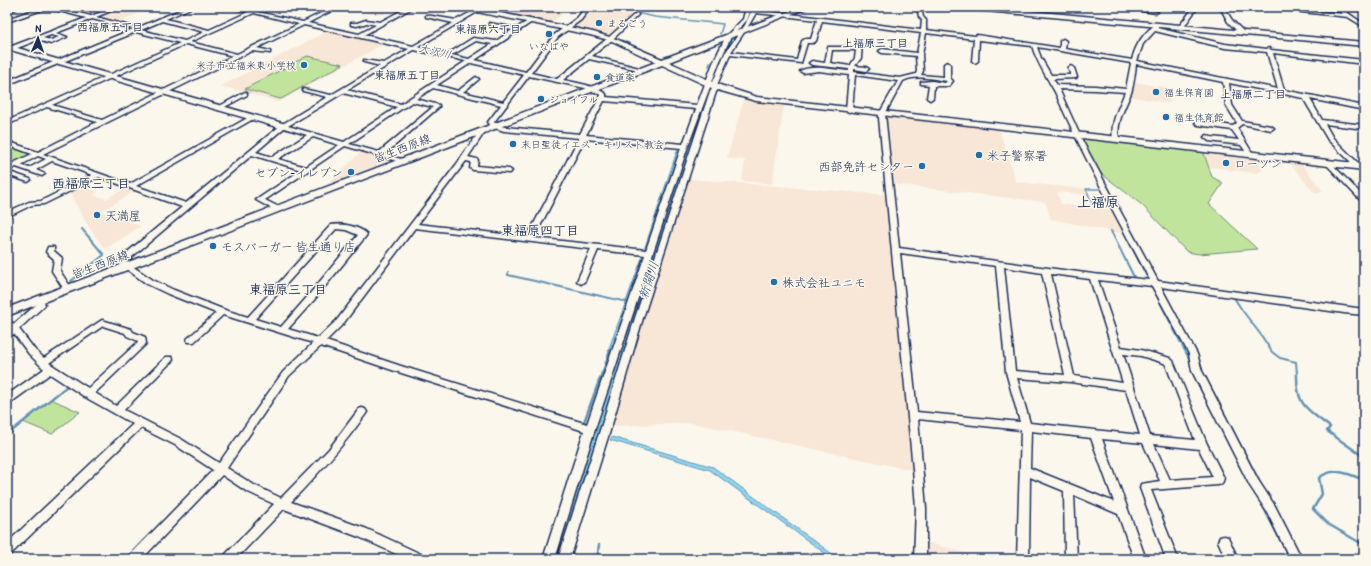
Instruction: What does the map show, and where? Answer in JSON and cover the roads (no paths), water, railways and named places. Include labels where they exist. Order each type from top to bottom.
[{"type":"street","points":[[10,10],[18,7]]},
{"type":"street","points":[[7,21],[47,7],[238,56]]},
{"type":"street","points":[[9,48],[118,7]]},
{"type":"street","points":[[7,83],[191,7]]},
{"type":"street","points":[[231,7],[256,11],[592,88],[604,95],[529,240]]},
{"type":"street","points":[[247,7],[256,11]]},
{"type":"street","points":[[7,123],[264,7]]},
{"type":"street","points":[[7,169],[337,7]]},
{"type":"street","points":[[360,35],[412,7]]},
{"type":"street","points":[[462,7],[530,20],[610,39],[713,86],[756,99],[1361,167]]},
{"type":"street","points":[[589,7],[579,19],[556,36],[491,122],[494,126],[504,129],[685,146]]},
{"type":"street","points":[[721,7],[752,9],[820,19],[1034,45],[1134,62],[1364,108]]},
{"type":"street","name":"皆生西原線","points":[[7,312],[806,7]]},
{"type":"street","points":[[915,76],[918,75],[920,71],[919,55],[924,32],[924,20],[921,17],[919,7]]},
{"type":"street","points":[[965,7],[1026,10],[1155,27],[1181,27],[1364,44]]},
{"type":"street","points":[[1121,7],[1156,12]]},
{"type":"street","points":[[1181,27],[1196,7]]},
{"type":"street","points":[[1222,7],[1230,21],[1242,33]]},
{"type":"street","points":[[1264,7],[1350,16]]},
{"type":"street","points":[[1337,7],[1364,26]]},
{"type":"street","points":[[1337,7],[1364,10]]},
{"type":"street","points":[[82,15],[98,9]]},
{"type":"street","points":[[564,559],[596,428],[649,254],[685,146],[695,107],[713,86],[728,53],[742,31],[752,9]]},
{"type":"street","points":[[549,559],[684,178],[713,91],[724,44],[752,9]]},
{"type":"street","points":[[477,10],[283,126],[122,261],[122,263],[125,267],[150,282],[222,312],[320,342],[398,369],[596,428]]},
{"type":"street","points":[[558,81],[610,39],[636,14]]},
{"type":"street","points":[[428,16],[457,22]]},
{"type":"street","points":[[728,53],[799,62],[805,41],[813,40],[820,19]]},
{"type":"street","points":[[161,20],[210,32]]},
{"type":"street","points":[[276,209],[260,200],[530,20]]},
{"type":"street","points":[[353,24],[357,25],[366,21],[381,24]]},
{"type":"street","points":[[491,24],[517,30]]},
{"type":"street","points":[[1155,27],[1225,46],[1364,62]]},
{"type":"street","points":[[1116,139],[1113,131],[1134,62],[1141,43],[1155,27]]},
{"type":"street","points":[[37,38],[51,42],[64,37],[51,33]]},
{"type":"street","points":[[975,60],[977,37]]},
{"type":"street","points":[[452,53],[475,39],[497,43]]},
{"type":"street","points":[[1062,50],[1063,41]]},
{"type":"street","points":[[1034,45],[1039,61],[1050,76],[1078,135],[1154,284],[1195,360],[1197,371],[1257,488],[1266,501],[1296,559]]},
{"type":"street","points":[[827,64],[829,48],[858,46],[858,58],[852,70],[849,110]]},
{"type":"street","points":[[416,47],[452,53],[472,60]]},
{"type":"street","points":[[9,48],[111,76],[402,161]]},
{"type":"street","points":[[252,48],[268,52]]},
{"type":"street","points":[[1269,50],[1281,91]]},
{"type":"street","points":[[882,51],[919,55]]},
{"type":"street","points":[[588,57],[641,70]]},
{"type":"street","points":[[366,61],[385,65]]},
{"type":"street","points":[[812,63],[827,64],[901,80],[915,76],[947,79]]},
{"type":"street","points":[[923,83],[947,84],[950,81],[947,79],[947,64]]},
{"type":"street","points":[[1050,76],[1074,77],[1071,68]]},
{"type":"street","points":[[803,70],[866,69]]},
{"type":"street","points":[[458,93],[476,79]]},
{"type":"street","points":[[901,80],[882,114],[918,469],[921,508],[920,559]]},
{"type":"street","points":[[1226,80],[1229,105],[1239,122],[1271,128]]},
{"type":"street","points":[[930,98],[932,83]]},
{"type":"street","points":[[432,86],[505,104]]},
{"type":"street","points":[[1055,86],[1125,91]]},
{"type":"street","points":[[305,90],[332,97]]},
{"type":"street","points":[[343,91],[401,106]]},
{"type":"street","points":[[219,108],[245,94]]},
{"type":"street","points":[[1305,96],[1330,139],[1361,167]]},
{"type":"street","points":[[602,99],[695,107]]},
{"type":"street","points":[[381,154],[437,106],[412,100]]},
{"type":"street","points":[[47,105],[102,122]]},
{"type":"street","points":[[131,186],[253,117]]},
{"type":"street","points":[[1234,128],[1239,122]]},
{"type":"street","points":[[1320,122],[1364,127]]},
{"type":"street","points":[[1198,123],[1234,128],[1250,154]]},
{"type":"street","points":[[134,559],[220,470],[286,374],[340,322],[464,159],[483,130]]},
{"type":"street","points":[[273,159],[312,135]]},
{"type":"street","points":[[1207,137],[1209,139],[1244,143]]},
{"type":"street","points":[[7,143],[187,206]]},
{"type":"street","points":[[252,152],[306,169]]},
{"type":"street","points":[[30,170],[52,158]]},
{"type":"street","points":[[464,159],[475,160],[473,168],[510,171]]},
{"type":"street","points":[[1328,163],[1364,201]]},
{"type":"street","points":[[15,165],[42,174]]},
{"type":"street","points":[[7,173],[28,180]]},
{"type":"street","points":[[7,215],[31,203],[42,203],[98,175]]},
{"type":"street","points":[[249,321],[334,227],[338,226],[363,234],[282,331]]},
{"type":"street","points":[[413,226],[649,254]]},
{"type":"street","points":[[581,281],[595,248]]},
{"type":"street","points":[[50,249],[50,252],[58,258],[56,271],[68,289]]},
{"type":"street","points":[[895,250],[1364,312]]},
{"type":"street","points":[[1000,265],[1012,374],[1026,427],[1023,559]]},
{"type":"street","points":[[1046,271],[1070,379]]},
{"type":"street","points":[[1094,277],[1147,440],[1167,485]]},
{"type":"street","points":[[7,335],[41,305],[40,299]]},
{"type":"street","points":[[191,340],[222,312]]},
{"type":"street","points":[[7,322],[15,328],[26,345],[50,369],[116,410],[178,442],[250,488],[282,503],[363,533],[419,559]]},
{"type":"street","points":[[43,363],[102,323],[128,331],[130,334],[142,339],[142,343],[88,394]]},
{"type":"street","points":[[1118,350],[1141,353],[1167,360],[1187,404],[1202,445],[1219,478],[1218,481],[1145,487],[1172,559]]},
{"type":"street","points":[[116,410],[170,359]]},
{"type":"street","points":[[8,399],[50,369]]},
{"type":"street","points":[[1012,374],[1070,379],[1130,387]]},
{"type":"street","points":[[229,559],[329,456],[362,412]]},
{"type":"street","points":[[912,415],[1202,445]]},
{"type":"street","points":[[7,550],[140,423]]},
{"type":"street","points":[[1095,434],[1140,559]]},
{"type":"street","points":[[1025,470],[1123,511]]},
{"type":"street","points":[[1070,489],[1071,559]]},
{"type":"street","points":[[1224,541],[1232,559]]},
{"type":"water","name":"新開川","points":[[752,7],[754,7],[747,21],[727,50],[712,88],[561,559],[553,559],[593,436],[597,430],[600,412],[708,88],[728,41],[748,16]]},
{"type":"water","points":[[1075,138],[1077,138],[1152,281],[1364,314],[1154,286],[1192,359],[1205,375],[1262,485],[1266,504],[1294,559],[1289,559],[1261,504],[1258,484],[1201,374],[1188,358]]},
{"type":"water","points":[[678,148],[681,148],[646,250],[644,250]]},
{"type":"water","points":[[643,255],[644,256],[626,309],[623,313],[617,335],[615,336],[615,341],[610,351],[608,351]]},
{"type":"water","points":[[612,437],[713,467],[839,559],[833,559],[710,470],[610,440]]},
{"type":"waterway","points":[[609,7],[655,17],[723,24],[720,34]]},
{"type":"waterway","points":[[1099,208],[1094,207],[1086,189],[1102,189]]},
{"type":"waterway","points":[[71,281],[104,255],[82,229]]},
{"type":"waterway","points":[[1111,231],[1134,277]]},
{"type":"waterway","points":[[508,272],[508,275],[627,302]]},
{"type":"waterway","points":[[173,296],[190,303]]},
{"type":"waterway","points":[[1233,296],[1272,352],[1280,358],[1296,362],[1297,374]]},
{"type":"waterway","points":[[319,346],[358,358]]},
{"type":"waterway","points":[[602,374],[610,350]]},
{"type":"waterway","points":[[584,422],[602,373]]},
{"type":"waterway","points":[[1297,374],[1298,393],[1304,406],[1330,427],[1327,431],[1364,457]]},
{"type":"waterway","points":[[7,435],[66,387]]},
{"type":"waterway","points":[[1364,480],[1341,472],[1330,472],[1324,474],[1319,478],[1322,494],[1313,509],[1328,524],[1364,545]]},
{"type":"waterway","points":[[597,559],[599,545]]},
{"type":"place","name":"まるごう","points":[[599,23]]},
{"type":"place","name":"いなばや","points":[[549,34]]},
{"type":"place","name":"米子市立福米東小学校","points":[[304,65]]},
{"type":"place","name":"食道楽","points":[[597,77]]},
{"type":"place","name":"福生保育園","points":[[1156,92]]},
{"type":"place","name":"ジョイフル","points":[[541,99]]},
{"type":"place","name":"福生体育館","points":[[1166,117]]},
{"type":"place","name":"末日聖徒イエス・ キリスト教会","points":[[513,144]]},
{"type":"place","name":"米子警察署","points":[[979,155]]},
{"type":"place","name":"ローソン","points":[[1226,163]]},
{"type":"place","name":"西部免許センター","points":[[922,166]]},
{"type":"place","name":"セブン-イレブン","points":[[351,172]]},
{"type":"place","name":"天満屋","points":[[97,215]]},
{"type":"place","name":"モスバーガー 皆生通り店","points":[[213,246]]},
{"type":"place","name":"株式会社ユニモ","points":[[774,282]]},
{"type":"district","name":"西福原五丁目","points":[[110,27]]},
{"type":"district","name":"東福原六丁目","points":[[488,29]]},
{"type":"district","name":"上福原三丁目","points":[[875,43]]},
{"type":"district","name":"東福原五丁目","points":[[407,75]]},
{"type":"district","name":"上福原二丁目","points":[[1253,94]]},
{"type":"district","name":"西福原三丁目","points":[[91,183]]},
{"type":"district","name":"上福原","points":[[1098,201]]},
{"type":"district","name":"東福原四丁目","points":[[540,230]]},
{"type":"district","name":"東福原三丁目","points":[[288,289]]},
{"type":"water label","name":"大沢川","points":[[435,51]]}]
